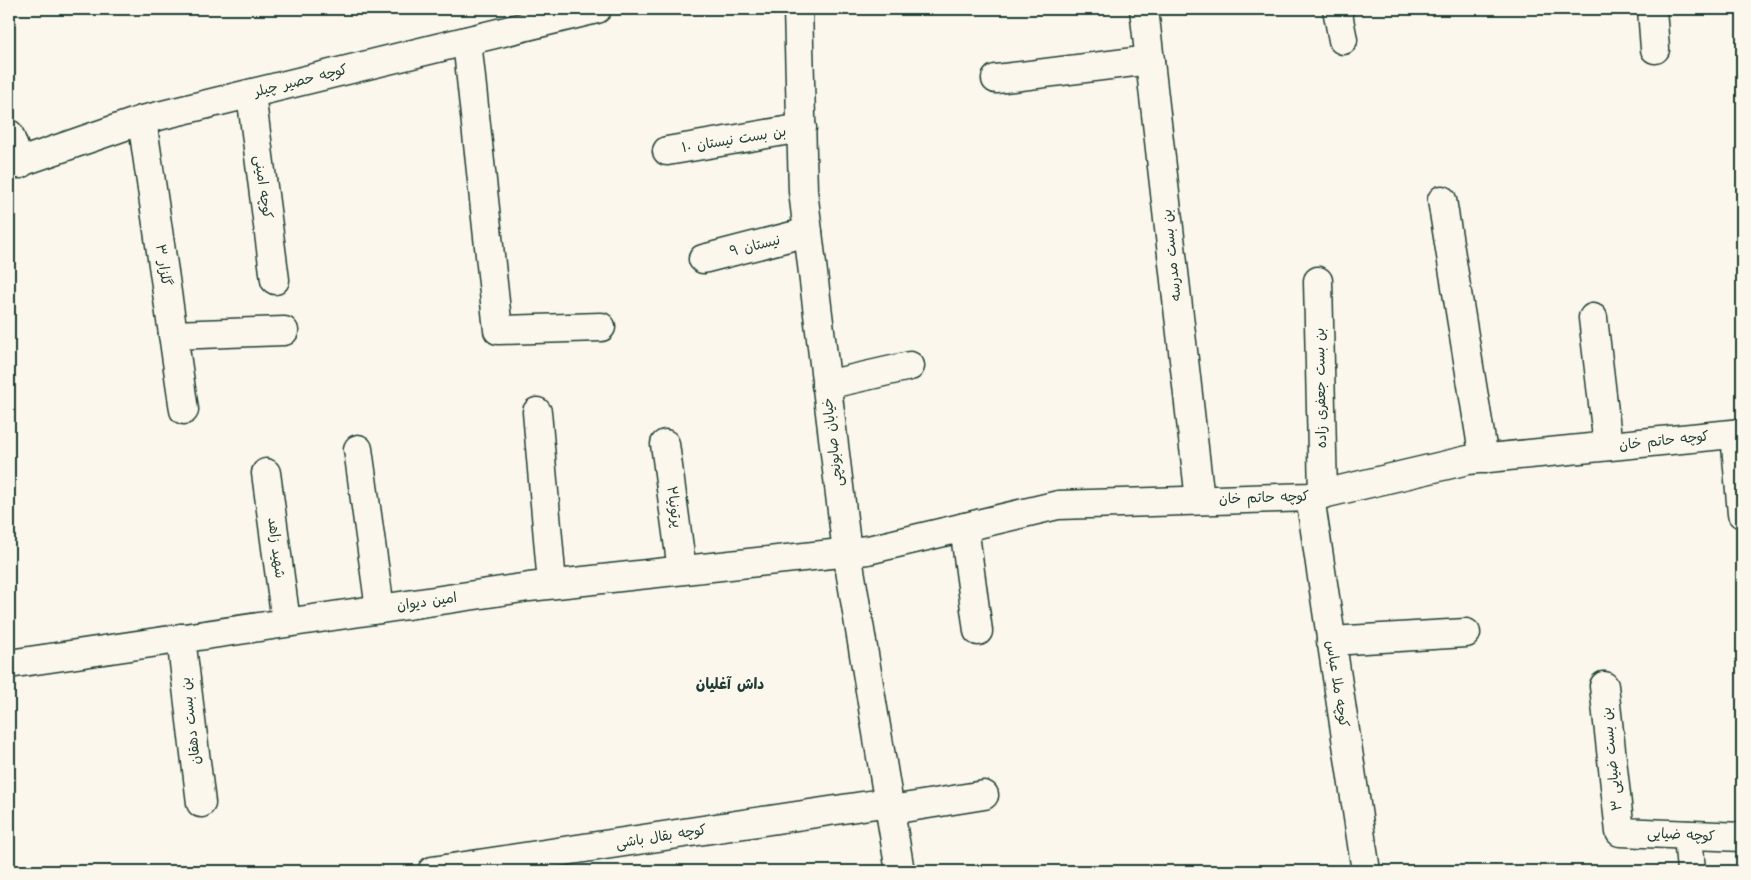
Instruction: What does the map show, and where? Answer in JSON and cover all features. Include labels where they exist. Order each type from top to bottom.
[{"type":"street","name":"کوچه حصیر چیلر","points":[[14,165],[142,120],[597,9]]},
{"type":"street","name":"خیابان صابونچی","points":[[798,9],[803,191],[847,552],[900,871]]},
{"type":"street","name":"بن بست مدرسه","points":[[1144,9],[1200,500]]},
{"type":"street","points":[[1336,9],[1343,40]]},
{"type":"street","points":[[1652,9],[1654,49]]},
{"type":"street","points":[[467,41],[498,330],[601,328]]},
{"type":"street","points":[[996,79],[1150,60]]},
{"type":"street","name":"کوچه امینی","points":[[251,94],[276,280]]},
{"type":"street","name":"گلزار ۳","points":[[142,120],[184,410]]},
{"type":"street","name":"بن بست نیستان ۱۰","points":[[667,151],[802,128]]},
{"type":"street","points":[[9,134],[14,165]]},
{"type":"street","points":[[1442,200],[1484,459]]},
{"type":"street","name":"نیستان ۹","points":[[703,259],[808,232]]},
{"type":"street","name":"بن بست جعفری زاده","points":[[1317,495],[1318,281]]},
{"type":"street","points":[[1593,318],[1608,446]]},
{"type":"street","points":[[173,335],[284,331]]},
{"type":"street","points":[[826,385],[910,366]]},
{"type":"street","points":[[537,412],[552,584]]},
{"type":"street","points":[[1739,434],[1742,514]]},
{"type":"street","name":"کوچه حاتم خان","points":[[847,552],[868,550],[1058,505],[1317,495],[1468,460],[1739,434]]},
{"type":"street","name":"پرتونیا۲","points":[[665,444],[682,570]]},
{"type":"street","points":[[358,449],[380,609]]},
{"type":"street","name":"شهید زاهد","points":[[266,473],[286,622]]},
{"type":"street","name":"کوچه ملا عباس","points":[[1317,495],[1331,642],[1366,871]]},
{"type":"street","points":[[964,527],[978,631]]},
{"type":"street","name":"امین دیوان","points":[[9,664],[552,584],[847,552]]},
{"type":"street","points":[[1331,642],[1466,633]]},
{"type":"street","name":"بن بست دهقان","points":[[181,638],[201,803]]},
{"type":"street","name":"بن بست ضیایی ۳","points":[[1604,686],[1620,832]]},
{"type":"street","name":"کوچه بقال باشی","points":[[432,871],[489,867],[890,806],[984,795]]},
{"type":"street","name":"کوچه ضیایی","points":[[1620,832],[1742,838]]},
{"type":"street","points":[[1688,835],[1691,871]]},
{"type":"district","name":"داش آغلیان","points":[[730,684]]}]
